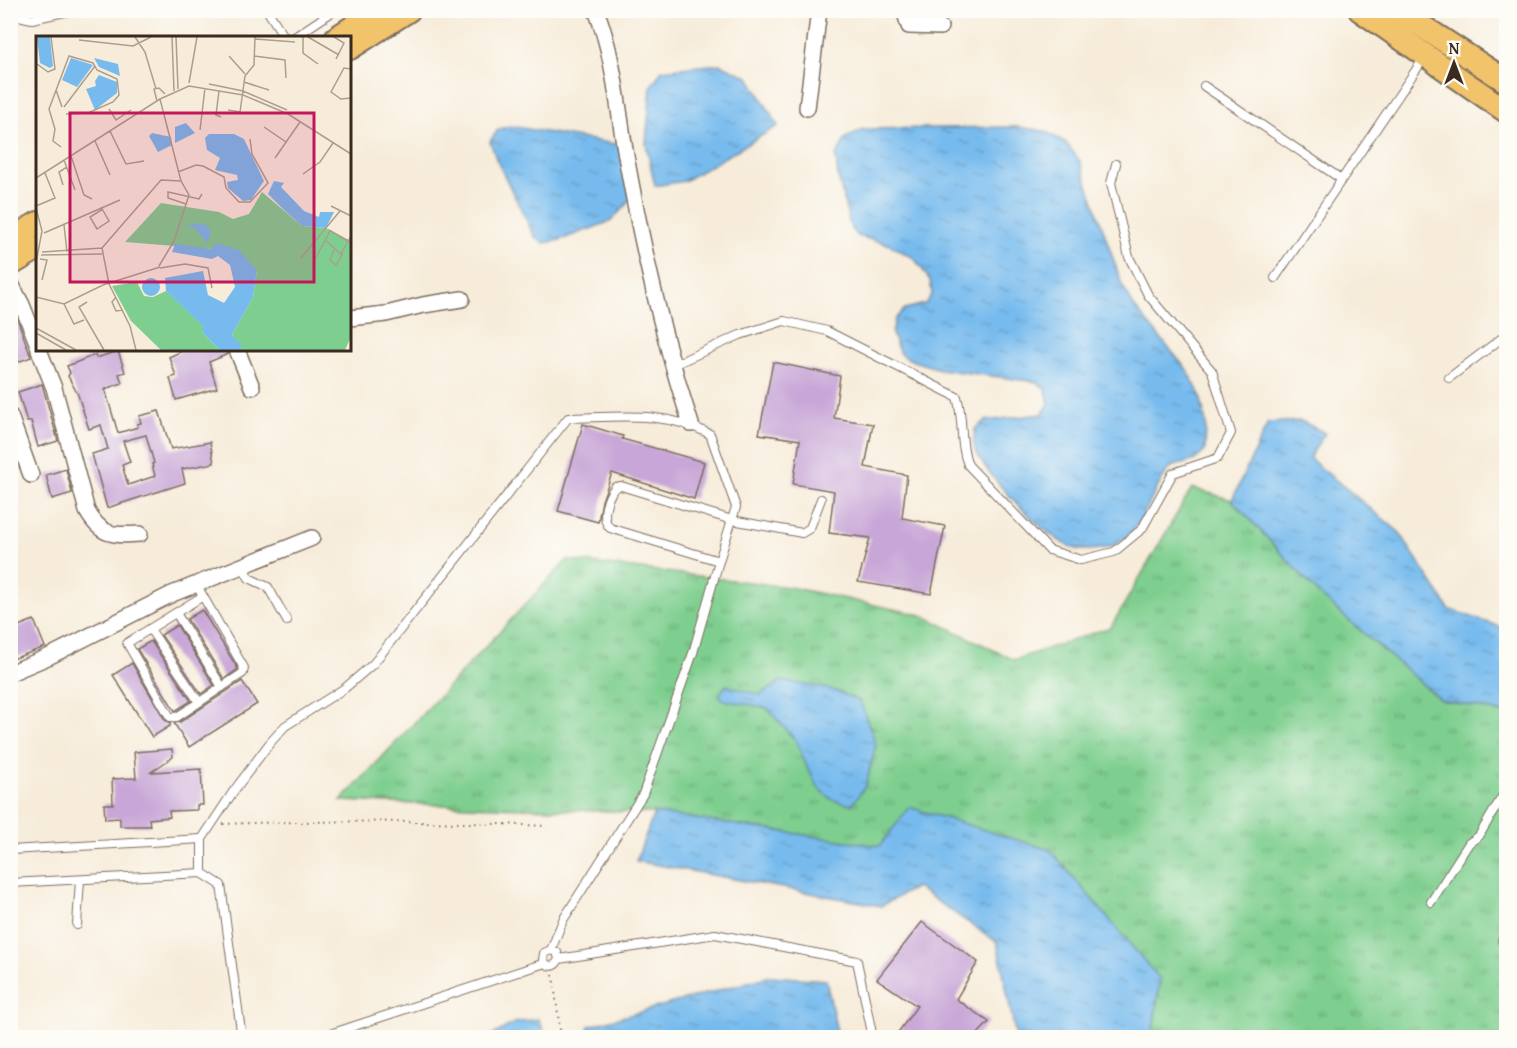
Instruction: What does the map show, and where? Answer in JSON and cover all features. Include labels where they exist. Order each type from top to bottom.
[{"type":"main road","points":[[339,36],[379,10]]},
{"type":"main road","points":[[1360,10],[1426,56],[1503,102]]},
{"type":"main road","points":[[1397,10],[1506,81]]},
{"type":"main road","points":[[351,47],[408,11]]},
{"type":"main road","points":[[10,240],[36,224]]},
{"type":"main road","points":[[10,265],[36,249]]},
{"type":"street","points":[[596,10],[618,95],[634,204],[655,301],[672,366],[691,424]]},
{"type":"street","points":[[807,108],[819,10]]},
{"type":"street","points":[[904,10],[909,26],[940,27]]},
{"type":"street","points":[[10,282],[36,340]]},
{"type":"street","points":[[351,318],[386,314],[462,299]]},
{"type":"street","points":[[39,351],[54,388],[87,511],[95,526],[107,534],[140,534]]},
{"type":"street","points":[[237,351],[252,387]]},
{"type":"street","points":[[10,416],[31,475]]},
{"type":"street","points":[[10,673],[50,656],[172,594],[200,590],[242,566],[312,538]]},
{"type":"lane","points":[[10,14],[32,19],[74,10]]},
{"type":"lane","points":[[267,10],[284,36]]},
{"type":"lane","points":[[296,36],[335,10]]},
{"type":"lane","points":[[1275,278],[1426,56]]},
{"type":"lane","points":[[1204,86],[1341,179]]},
{"type":"lane","points":[[672,366],[740,335],[783,321],[827,332],[957,397],[962,414],[962,450],[968,465],[1049,550],[1081,560],[1114,552],[1142,529],[1173,473],[1218,458],[1231,433],[1212,371],[1148,295],[1129,257],[1111,183],[1116,164]]},
{"type":"lane","points":[[1449,378],[1506,335]]},
{"type":"lane","points":[[202,873],[202,839],[269,744],[285,726],[345,688],[373,664],[568,417],[653,416],[691,424],[710,434],[736,507],[718,561],[693,653],[644,794],[563,920],[551,950]]},
{"type":"lane","points":[[718,561],[610,528],[604,517],[615,487],[621,486],[732,520],[802,533],[810,528],[821,500]]},
{"type":"lane","points":[[242,566],[249,578],[268,587],[287,621]]},
{"type":"lane","points":[[200,590],[244,668],[243,673],[177,717],[170,717],[127,643],[176,613],[200,590]]},
{"type":"lane","points":[[176,613],[222,687]]},
{"type":"lane","points":[[150,629],[199,702]]},
{"type":"lane","points":[[1431,902],[1469,843],[1479,836],[1506,790]]},
{"type":"lane","points":[[10,850],[202,839]]},
{"type":"lane","points":[[10,883],[202,873],[221,885],[242,1038]]},
{"type":"lane","points":[[77,925],[80,880]]},
{"type":"lane","points":[[1502,941],[1506,932]]},
{"type":"lane","points":[[318,1038],[548,965],[559,959],[716,934],[856,961],[873,1038]]},
{"type":"lane","points":[[548,965],[543,957],[544,953],[551,950],[557,952],[559,959]]},
{"type":"path","points":[[211,825],[311,821],[451,822],[547,826]]},
{"type":"path","points":[[548,965],[561,1038]]},
{"type":"green space","points":[[1192,488],[1232,500],[1322,597],[1441,700],[1506,713],[1506,1037],[1152,1037],[1160,979],[880,846],[654,813],[341,801],[567,560],[789,587],[922,615],[1014,660],[1111,627]]},
{"type":"water","points":[[720,64],[749,77],[778,126],[684,181],[655,186],[646,144],[651,86],[662,70]]},
{"type":"water","points":[[510,126],[626,146],[633,197],[611,221],[560,240],[544,243],[535,237],[497,161],[490,141],[498,130]]},
{"type":"water","points":[[1018,127],[1044,131],[1065,142],[1080,161],[1122,285],[1135,308],[1188,371],[1200,395],[1206,423],[1205,451],[1195,460],[1171,467],[1134,529],[1116,544],[1100,549],[1087,550],[1071,547],[1046,531],[1016,503],[989,472],[974,447],[975,429],[985,421],[1042,414],[1049,404],[1046,390],[1037,382],[940,369],[913,361],[900,354],[892,334],[895,319],[905,309],[925,304],[932,294],[930,280],[914,258],[888,244],[858,236],[851,229],[838,177],[836,156],[846,138],[863,129]]},
{"type":"water","points":[[1301,421],[1325,433],[1309,458],[1399,532],[1449,609],[1506,629],[1506,713],[1441,700],[1322,597],[1232,500],[1268,423]]},
{"type":"water","points":[[782,681],[830,689],[860,701],[876,744],[866,785],[852,805],[833,800],[820,790],[808,770],[797,742],[767,708],[724,700],[719,695],[726,685],[760,695]]},
{"type":"water","points":[[909,807],[1050,850],[1160,979],[1152,1037],[1016,1037],[997,942],[916,887],[881,906],[636,861],[654,813],[880,846]]},
{"type":"water","points":[[770,976],[826,980],[838,1037],[586,1037],[589,1026]]},
{"type":"water","points":[[538,1019],[547,1037],[478,1037],[493,1035],[514,1023]]},
{"type":"building","points":[[15,313],[31,357],[10,365],[10,315]]},
{"type":"building","points":[[118,351],[125,372],[119,374],[122,383],[105,389],[118,433],[138,427],[137,424],[141,423],[139,416],[159,411],[171,449],[210,442],[214,463],[182,469],[185,483],[107,508],[92,454],[108,449],[101,425],[89,429],[78,395],[68,376],[70,373],[67,366],[95,355],[96,358]],"holes":[[[146,435],[154,463],[152,464],[155,476],[128,485],[122,465],[130,462],[123,441]]]},
{"type":"building","points":[[227,351],[228,354],[209,362],[217,388],[176,400],[170,378],[176,376],[169,357],[180,352]]},
{"type":"building","points":[[773,362],[840,376],[834,418],[873,424],[865,467],[907,475],[902,518],[945,526],[931,594],[858,582],[870,538],[829,533],[834,491],[793,484],[800,440],[759,434]]},
{"type":"building","points":[[42,384],[58,441],[38,447],[31,421],[27,422],[18,392]]},
{"type":"building","points":[[583,424],[623,436],[622,439],[704,462],[694,499],[612,473],[602,501],[598,522],[558,511]]},
{"type":"building","points":[[66,469],[72,493],[52,499],[46,475]]},
{"type":"building","points":[[202,610],[238,669],[224,679],[187,619]]},
{"type":"building","points":[[34,620],[45,647],[10,660],[10,629]]},
{"type":"building","points":[[177,625],[214,685],[201,694],[161,635]]},
{"type":"building","points":[[151,641],[191,701],[175,711],[137,649]]},
{"type":"building","points":[[132,663],[165,720],[170,723],[170,726],[152,737],[113,675]]},
{"type":"building","points":[[242,681],[257,704],[189,747],[174,723],[180,722]]},
{"type":"building","points":[[172,749],[173,757],[151,772],[201,769],[203,805],[197,805],[197,810],[169,811],[170,817],[149,819],[150,826],[120,826],[120,818],[105,819],[104,804],[113,804],[112,779],[136,778],[134,752]]},
{"type":"building","points":[[922,922],[978,962],[956,999],[989,1022],[974,1038],[894,1038],[917,1006],[877,979]]}]
